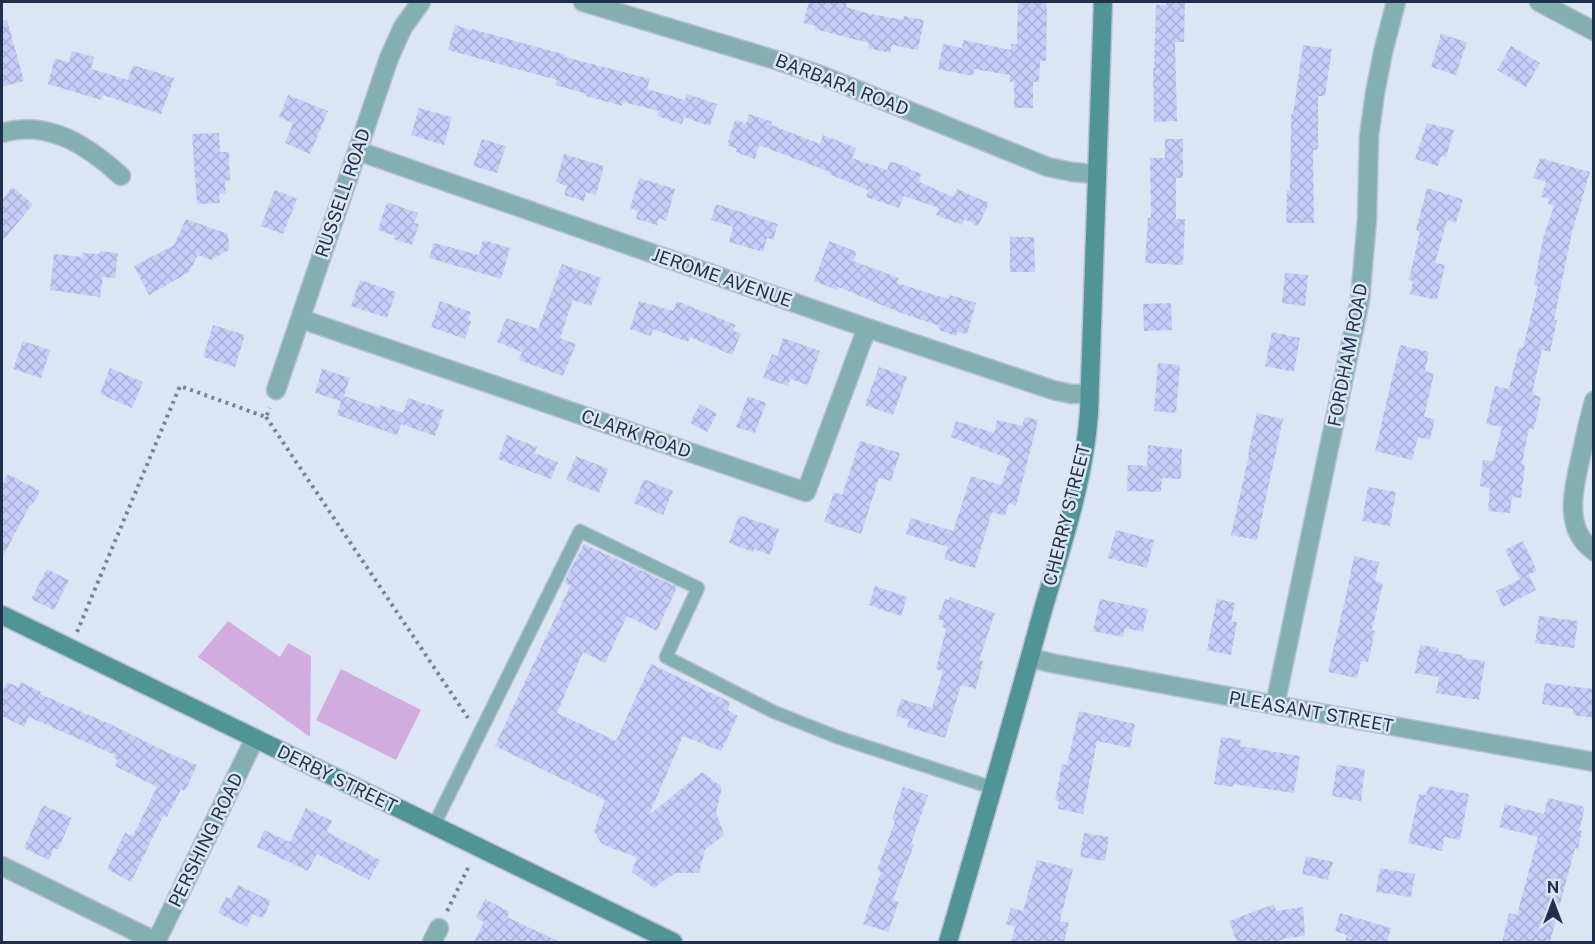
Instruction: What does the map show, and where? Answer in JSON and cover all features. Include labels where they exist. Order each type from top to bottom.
[{"type":"street","name":"RUSSELL ROAD","points":[[276,390],[389,58],[398,36],[421,2]]},
{"type":"street","name":"BARBARA ROAD","points":[[583,2],[823,76],[1048,168],[1097,174]]},
{"type":"street","name":"CHERRY STREET","points":[[948,942],[1081,473],[1088,426],[1103,2]]},
{"type":"street","name":"FORDHAM ROAD","points":[[1275,705],[1360,300],[1368,219],[1369,136],[1383,52],[1396,2]]},
{"type":"street","points":[[1539,2],[1593,31]]},
{"type":"street","points":[[2,134],[26,129],[58,134],[89,149],[121,176]]},
{"type":"street","name":"JEROME AVENUE","points":[[358,151],[867,328],[1053,390],[1071,394],[1089,394]]},
{"type":"street","name":"CLARK ROAD","points":[[301,320],[806,492],[867,328]]},
{"type":"street","points":[[1593,401],[1575,482],[1573,507],[1574,522],[1580,536],[1593,551]]},
{"type":"street","name":"DERBY STREET","points":[[2,615],[673,942]]},
{"type":"street","name":"PLEASANT STREET","points":[[1030,658],[1593,762]]},
{"type":"street","name":"PERSHING ROAD","points":[[157,942],[255,738]]},
{"type":"street","points":[[2,866],[157,942]]},
{"type":"lane","points":[[434,825],[580,531],[698,588],[666,657],[785,716],[837,737],[993,788]]},
{"type":"path","points":[[77,632],[180,386],[266,417],[479,734]]},
{"type":"path","points":[[266,417],[276,390]]},
{"type":"path","points":[[435,935],[470,863]]},
{"type":"shaded area","points":[[228,621],[280,657],[288,643],[311,656],[310,737],[198,657]]},
{"type":"shaded area","points":[[341,669],[421,710],[396,760],[316,720]]},
{"type":"building","points":[[809,2],[847,2],[846,7],[866,13],[903,20],[904,16],[924,20],[918,50],[892,45],[890,53],[868,48],[869,43],[815,29],[816,26],[803,23]]},
{"type":"building","points":[[1018,2],[1047,2],[1046,61],[1040,61],[1039,82],[1033,82],[1033,108],[1014,108],[1014,82],[1010,82],[1010,75],[974,69],[973,76],[938,69],[943,44],[962,48],[963,40],[1011,50],[1011,44],[1017,44]]},
{"type":"building","points":[[1166,2],[1185,2],[1184,42],[1175,42],[1177,121],[1154,122],[1153,68],[1156,5],[1166,5]]},
{"type":"building","points":[[7,20],[24,81],[2,87],[2,21]]},
{"type":"building","points":[[455,25],[650,79],[647,89],[685,100],[687,94],[717,104],[710,126],[684,117],[682,124],[657,116],[659,111],[623,102],[622,106],[586,96],[587,94],[555,85],[557,80],[448,50]]},
{"type":"building","points":[[1441,34],[1467,42],[1456,75],[1431,67]]},
{"type":"building","points":[[1303,45],[1332,49],[1325,96],[1318,96],[1318,150],[1313,150],[1314,223],[1286,223],[1287,190],[1290,190],[1291,114],[1293,114]]},
{"type":"building","points":[[1511,46],[1540,63],[1526,87],[1497,70]]},
{"type":"building","points":[[72,51],[94,57],[91,69],[128,80],[133,65],[174,78],[161,114],[103,95],[101,100],[48,84],[55,58],[69,63]]},
{"type":"building","points":[[288,95],[328,111],[310,154],[285,143],[293,123],[279,117]]},
{"type":"building","points":[[419,108],[452,117],[444,145],[411,135]]},
{"type":"building","points":[[749,114],[820,144],[823,135],[856,148],[852,158],[887,170],[890,161],[910,168],[921,174],[919,182],[953,197],[957,189],[989,203],[978,226],[964,219],[962,225],[936,215],[939,208],[904,196],[899,208],[866,197],[868,190],[829,174],[830,172],[759,145],[755,159],[736,152],[737,149],[727,145],[735,120],[746,124]]},
{"type":"building","points":[[1427,123],[1454,130],[1446,157],[1441,156],[1438,166],[1415,159]]},
{"type":"building","points":[[219,133],[220,152],[229,152],[230,180],[225,181],[226,193],[219,194],[220,203],[197,204],[192,134]]},
{"type":"building","points":[[482,139],[506,146],[497,173],[473,166]]},
{"type":"building","points":[[1165,139],[1183,139],[1183,178],[1176,178],[1176,219],[1185,219],[1183,265],[1145,263],[1148,218],[1151,218],[1150,158],[1165,158]]},
{"type":"building","points":[[564,154],[604,166],[596,195],[586,192],[584,201],[564,195],[567,186],[556,182]]},
{"type":"building","points":[[1540,158],[1590,172],[1572,232],[1554,320],[1557,320],[1550,352],[1542,350],[1532,394],[1541,397],[1534,429],[1529,428],[1522,464],[1525,465],[1521,498],[1512,497],[1510,513],[1488,511],[1490,488],[1480,486],[1483,460],[1493,461],[1502,427],[1486,424],[1495,386],[1509,389],[1519,347],[1523,348],[1538,286],[1534,285],[1543,238],[1554,206],[1548,204],[1549,199],[1541,197],[1546,182],[1533,178]]},
{"type":"building","points":[[639,178],[675,189],[666,221],[659,218],[657,225],[636,219],[638,211],[630,208]]},
{"type":"building","points":[[12,187],[33,204],[2,242],[2,200]]},
{"type":"building","points":[[1427,188],[1463,199],[1456,223],[1447,220],[1435,263],[1445,265],[1437,300],[1410,294],[1413,281],[1409,280],[1420,231],[1416,230]]},
{"type":"building","points":[[275,190],[297,199],[283,234],[261,226]]},
{"type":"building","points":[[387,202],[418,213],[414,223],[419,224],[412,245],[378,230]]},
{"type":"building","points":[[716,204],[778,224],[773,240],[767,238],[763,252],[729,242],[733,227],[711,220]]},
{"type":"building","points":[[186,219],[228,234],[229,250],[211,260],[198,255],[189,272],[149,295],[134,266],[174,245]]},
{"type":"building","points":[[1010,237],[1034,237],[1035,272],[1010,272]]},
{"type":"building","points":[[483,240],[510,248],[501,279],[429,258],[434,243],[479,255]]},
{"type":"building","points":[[829,241],[857,252],[853,261],[899,278],[897,283],[948,299],[950,295],[976,303],[967,334],[957,332],[956,336],[939,330],[940,326],[838,287],[837,290],[814,281]]},
{"type":"building","points":[[100,251],[118,253],[115,278],[103,277],[100,297],[50,290],[54,254],[82,257],[83,253],[99,254]]},
{"type":"building","points":[[562,264],[601,278],[591,306],[573,300],[560,338],[576,344],[563,376],[519,360],[522,352],[497,342],[506,318],[538,329]]},
{"type":"building","points":[[1285,273],[1308,275],[1305,306],[1282,303]]},
{"type":"building","points":[[360,280],[396,292],[387,318],[351,306]]},
{"type":"building","points":[[440,301],[471,312],[468,320],[471,321],[465,339],[431,327]]},
{"type":"building","points":[[639,301],[673,311],[677,301],[736,325],[733,330],[741,334],[732,355],[690,337],[688,342],[653,329],[651,336],[630,329]]},
{"type":"building","points":[[1171,303],[1172,330],[1144,331],[1143,304]]},
{"type":"building","points":[[213,325],[245,335],[235,367],[203,357]]},
{"type":"building","points":[[1272,332],[1300,338],[1294,372],[1265,366]]},
{"type":"building","points":[[783,338],[820,351],[808,385],[790,379],[788,386],[763,378],[772,354],[777,356]]},
{"type":"building","points":[[23,341],[50,350],[41,378],[13,369]]},
{"type":"building","points":[[1400,345],[1429,352],[1425,371],[1434,374],[1424,417],[1435,419],[1430,440],[1418,437],[1412,460],[1375,451]]},
{"type":"building","points":[[1158,363],[1180,365],[1176,413],[1154,411]]},
{"type":"building","points":[[879,367],[907,377],[893,415],[865,405]]},
{"type":"building","points":[[110,368],[143,382],[132,408],[100,394]]},
{"type":"building","points":[[322,369],[350,378],[344,396],[379,408],[380,405],[403,413],[408,398],[444,410],[435,436],[401,424],[397,435],[337,415],[341,401],[315,393]]},
{"type":"building","points":[[748,396],[766,403],[755,433],[736,427]]},
{"type":"building","points":[[700,404],[717,414],[707,432],[690,423]]},
{"type":"building","points":[[1257,413],[1283,419],[1257,540],[1231,535]]},
{"type":"building","points":[[1025,417],[1038,420],[1016,506],[1009,503],[1005,516],[992,512],[975,568],[944,559],[948,547],[906,534],[911,518],[953,531],[971,476],[1001,485],[1010,459],[951,437],[956,421],[994,433],[997,420],[1022,426]]},
{"type":"building","points":[[507,435],[537,447],[534,453],[558,462],[551,479],[498,459]]},
{"type":"building","points":[[860,441],[900,453],[891,481],[879,478],[861,534],[824,522],[834,492],[842,495]]},
{"type":"building","points":[[1148,445],[1182,449],[1181,479],[1162,478],[1161,492],[1127,491],[1128,465],[1147,466]]},
{"type":"building","points":[[576,456],[608,469],[599,493],[566,480]]},
{"type":"building","points":[[8,474],[40,491],[2,558],[2,486]]},
{"type":"building","points":[[644,479],[673,491],[663,515],[634,503]]},
{"type":"building","points":[[1368,487],[1396,492],[1390,526],[1362,521]]},
{"type":"building","points":[[739,515],[779,529],[770,555],[754,549],[753,552],[729,543]]},
{"type":"building","points":[[1116,530],[1154,540],[1147,568],[1108,558]]},
{"type":"building","points":[[1523,541],[1537,571],[1520,579],[1505,550]]},
{"type":"building","points":[[584,544],[677,587],[657,631],[627,616],[605,663],[583,652],[557,713],[616,741],[651,664],[730,702],[728,710],[738,716],[721,751],[683,736],[649,815],[702,772],[722,787],[716,812],[724,835],[705,850],[699,873],[675,873],[654,888],[632,872],[637,857],[601,843],[594,831],[605,800],[495,746],[570,586],[564,582]]},
{"type":"building","points":[[1354,556],[1379,562],[1375,581],[1383,583],[1372,630],[1375,631],[1368,662],[1361,661],[1357,678],[1328,672]]},
{"type":"building","points":[[47,569],[69,580],[54,610],[31,599]]},
{"type":"building","points":[[1529,575],[1536,590],[1503,607],[1496,591]]},
{"type":"building","points":[[875,586],[907,597],[901,616],[869,605]]},
{"type":"building","points":[[950,597],[995,613],[979,660],[983,661],[976,689],[961,685],[945,738],[907,727],[909,720],[896,716],[901,699],[932,708],[943,671],[936,669],[946,629],[942,627],[944,621],[938,619],[945,599],[949,600]]},
{"type":"building","points":[[1100,599],[1148,609],[1143,632],[1125,628],[1123,637],[1093,631]]},
{"type":"building","points":[[1217,599],[1235,603],[1231,622],[1237,622],[1231,655],[1207,650]]},
{"type":"building","points":[[1539,616],[1578,621],[1574,648],[1535,643]]},
{"type":"building","points":[[1420,645],[1463,655],[1463,658],[1485,661],[1479,700],[1436,693],[1439,677],[1415,673]]},
{"type":"building","points":[[7,682],[18,687],[21,682],[41,692],[40,694],[197,765],[185,791],[181,789],[167,817],[163,816],[131,882],[107,869],[125,833],[133,836],[157,787],[115,766],[118,760],[114,758],[115,755],[29,717],[24,727],[2,716],[2,693]]},
{"type":"building","points":[[1545,683],[1593,689],[1593,718],[1573,715],[1573,709],[1542,704]]},
{"type":"building","points":[[1079,711],[1135,724],[1130,748],[1097,741],[1083,814],[1058,809],[1059,801],[1055,801],[1062,764],[1067,765]]},
{"type":"building","points":[[1221,737],[1241,740],[1240,746],[1300,756],[1294,793],[1234,784],[1233,787],[1214,784]]},
{"type":"building","points":[[1337,765],[1365,769],[1361,801],[1332,796]]},
{"type":"building","points":[[1429,786],[1469,794],[1460,840],[1444,837],[1442,851],[1408,843],[1419,794],[1426,795]]},
{"type":"building","points":[[903,787],[928,795],[911,844],[914,845],[893,900],[899,902],[888,932],[863,924],[881,872],[877,870],[895,821],[892,819]]},
{"type":"building","points":[[1548,798],[1585,807],[1579,831],[1582,831],[1578,849],[1575,848],[1550,942],[1502,942],[1509,913],[1517,915],[1538,837],[1499,827],[1505,804],[1544,814]]},
{"type":"building","points":[[43,805],[72,818],[58,849],[54,848],[49,860],[24,848]]},
{"type":"building","points":[[306,808],[332,821],[327,832],[380,860],[369,880],[317,854],[308,871],[257,847],[264,830],[290,842]]},
{"type":"building","points":[[1084,833],[1109,837],[1105,861],[1080,857]]},
{"type":"building","points":[[1306,856],[1333,862],[1328,880],[1302,874]]},
{"type":"building","points":[[1037,860],[1073,869],[1060,921],[1069,923],[1064,942],[1011,942],[1015,927],[1006,924],[1011,908],[1023,911]]},
{"type":"building","points":[[1380,868],[1415,874],[1411,897],[1376,892]]},
{"type":"building","points":[[238,885],[271,901],[263,918],[253,914],[247,927],[218,913],[226,897],[231,899]]},
{"type":"building","points":[[485,899],[510,912],[507,917],[560,942],[474,942],[484,922],[476,918]]},
{"type":"building","points":[[1274,904],[1276,911],[1303,907],[1305,936],[1275,942],[1237,942],[1229,921]]},
{"type":"building","points":[[1340,913],[1391,928],[1387,942],[1345,942],[1347,935],[1335,931]]}]
